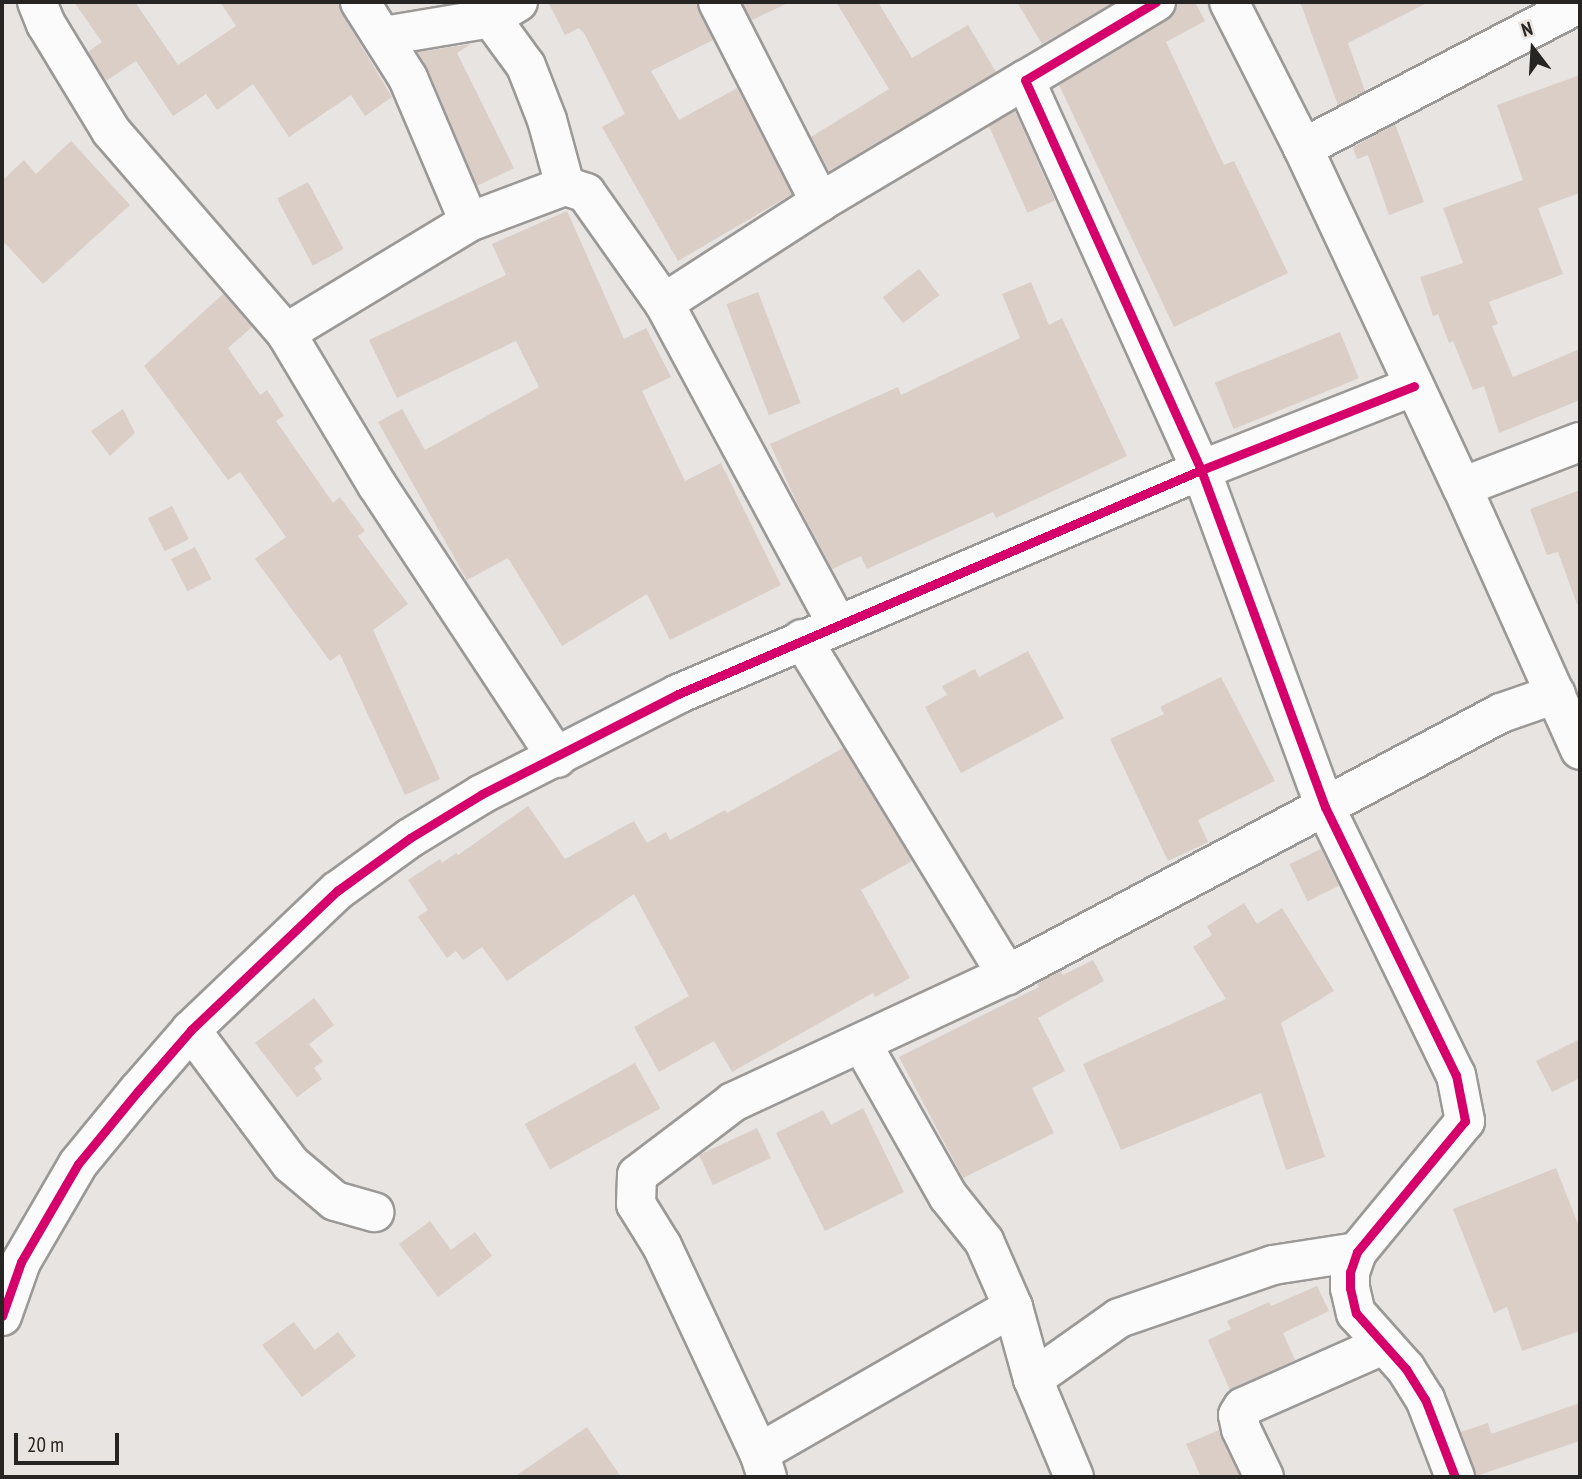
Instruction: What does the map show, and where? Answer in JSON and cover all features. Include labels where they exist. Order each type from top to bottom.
[{"type":"street","points":[[37,2],[46,24],[111,131],[286,333],[377,485],[557,758]]},
{"type":"street","points":[[360,2],[384,36],[408,78],[469,222]]},
{"type":"street","points":[[718,2],[820,202]]},
{"type":"street","points":[[664,303],[820,202],[1156,2]]},
{"type":"street","points":[[1229,2],[1303,148],[1462,487],[1580,750]]},
{"type":"street","points":[[1303,148],[1580,3]]},
{"type":"street","points":[[384,36],[505,10],[547,120],[565,186]]},
{"type":"street","points":[[1025,80],[1201,470],[1325,807],[1456,1075],[1465,1121],[1357,1252],[1350,1272],[1350,1288],[1356,1313],[1406,1369],[1425,1399],[1455,1477]]},
{"type":"street","points":[[286,333],[469,222],[565,186],[586,193],[664,303],[837,624]]},
{"type":"street","points":[[2,1316],[21,1262],[78,1164],[191,1030],[338,891],[410,838],[482,794],[678,694],[1201,470],[1414,386]]},
{"type":"street","points":[[1462,487],[1580,442]]},
{"type":"street","points":[[802,639],[1007,975]]},
{"type":"street","points":[[1013,1307],[763,1465],[662,1246],[636,1204],[637,1175],[733,1102],[1007,975],[1501,713],[1556,694]]},
{"type":"street","points":[[191,1030],[291,1164],[335,1201],[374,1213]]},
{"type":"street","points":[[862,1044],[948,1196],[984,1241],[1013,1307],[1033,1379],[1074,1477]]},
{"type":"street","points":[[1033,1379],[1119,1318],[1273,1265],[1357,1252]]},
{"type":"street","points":[[1264,1477],[1241,1429],[1238,1415],[1243,1407],[1383,1345]]},
{"type":"building","points":[[74,2],[135,2],[178,65],[236,26],[220,2],[338,2],[342,14],[392,97],[365,116],[351,95],[289,137],[253,84],[217,110],[206,94],[173,116],[136,61],[106,81],[88,52],[102,42]]},
{"type":"building","points":[[548,2],[696,2],[713,40],[651,71],[679,120],[737,88],[792,194],[678,261],[602,127],[625,114],[584,33],[579,28],[565,35]]},
{"type":"building","points":[[742,2],[790,2],[752,20]]},
{"type":"building","points":[[836,2],[878,2],[912,58],[968,25],[996,72],[829,171],[811,137],[889,89]]},
{"type":"building","points":[[1017,2],[1114,2],[1042,44]]},
{"type":"building","points":[[1178,2],[1195,2],[1205,21],[1166,42],[1224,165],[1234,161],[1288,273],[1174,327],[1059,85],[1167,21],[1175,13]]},
{"type":"building","points":[[1300,2],[1429,2],[1348,43],[1365,91],[1338,105]]},
{"type":"building","points":[[471,44],[457,53],[514,168],[477,186],[428,69],[418,52]]},
{"type":"building","points":[[1580,75],[1580,193],[1538,208],[1563,274],[1489,302],[1498,324],[1492,326],[1513,377],[1580,349],[1580,400],[1499,433],[1484,386],[1473,390],[1453,341],[1449,343],[1438,314],[1433,316],[1420,277],[1463,263],[1443,208],[1523,180],[1497,105]]},
{"type":"building","points":[[1015,111],[1055,201],[1027,213],[988,123]]},
{"type":"building","points":[[1395,124],[1424,202],[1389,215],[1368,155],[1357,159],[1353,147]]},
{"type":"building","points":[[71,141],[130,205],[43,284],[2,240],[2,181],[24,160],[36,174]]},
{"type":"building","points":[[308,182],[344,249],[313,266],[277,198]]},
{"type":"building","points":[[567,211],[624,339],[646,328],[671,377],[642,391],[685,481],[721,463],[781,585],[670,640],[647,594],[562,646],[508,558],[467,580],[378,422],[402,409],[425,450],[539,387],[516,341],[397,398],[369,340],[506,275],[492,244]]},
{"type":"building","points":[[919,269],[939,295],[903,323],[883,297]]},
{"type":"building","points":[[1031,282],[1049,325],[1062,318],[1127,456],[996,518],[993,512],[867,569],[861,556],[832,569],[770,444],[898,387],[901,395],[1020,338],[1002,294]]},
{"type":"building","points":[[758,292],[801,403],[769,415],[726,304]]},
{"type":"building","points":[[223,294],[252,327],[228,348],[260,395],[267,390],[284,416],[276,421],[333,503],[340,497],[365,531],[358,536],[408,604],[373,630],[440,779],[405,795],[340,654],[330,661],[255,559],[286,537],[240,472],[228,480],[144,366]]},
{"type":"building","points":[[1340,332],[1359,378],[1234,429],[1215,383]]},
{"type":"building","points":[[123,409],[135,433],[110,456],[91,431]]},
{"type":"building","points":[[1580,490],[1580,603],[1577,604],[1558,552],[1547,555],[1530,509]]},
{"type":"building","points":[[172,506],[189,539],[165,551],[148,518]]},
{"type":"building","points":[[195,547],[211,579],[187,591],[171,559]]},
{"type":"building","points":[[1028,651],[1064,718],[961,773],[925,707],[947,695],[942,686],[975,669],[979,677]]},
{"type":"building","points":[[1221,677],[1275,781],[1198,820],[1208,842],[1168,861],[1110,739],[1164,714],[1160,707]]},
{"type":"building","points":[[843,748],[912,861],[861,890],[910,978],[875,997],[873,993],[732,1072],[714,1041],[659,1072],[634,1027],[689,996],[634,894],[507,981],[482,947],[463,960],[456,951],[447,958],[418,917],[428,910],[408,880],[440,859],[442,863],[456,853],[458,855],[528,806],[565,859],[634,821],[647,843],[666,832],[670,840],[725,810],[727,813]]},
{"type":"building","points":[[1321,849],[1339,886],[1308,901],[1290,864]]},
{"type":"building","points":[[1244,903],[1257,924],[1282,908],[1334,991],[1281,1023],[1325,1157],[1286,1170],[1261,1093],[1121,1150],[1083,1064],[1226,999],[1193,947],[1212,935],[1207,926]]},
{"type":"building","points":[[1093,960],[1104,981],[1038,1018],[1065,1071],[1032,1088],[1054,1133],[963,1178],[899,1057],[1039,987],[1037,984],[1061,971],[1063,975]]},
{"type":"building","points":[[314,998],[334,1025],[309,1044],[323,1061],[314,1068],[322,1079],[297,1097],[255,1043]]},
{"type":"building","points":[[1580,1039],[1580,1078],[1552,1092],[1536,1061]]},
{"type":"building","points":[[635,1063],[660,1108],[550,1170],[525,1124]]},
{"type":"building","points":[[863,1108],[904,1192],[825,1231],[776,1133],[823,1110],[831,1125]]},
{"type":"building","points":[[757,1128],[771,1158],[713,1185],[699,1155]]},
{"type":"building","points":[[1556,1168],[1580,1229],[1580,1331],[1522,1351],[1507,1307],[1494,1313],[1453,1209]]},
{"type":"building","points":[[430,1221],[451,1250],[475,1232],[492,1256],[438,1297],[399,1244]]},
{"type":"building","points":[[1317,1286],[1329,1311],[1283,1333],[1295,1360],[1230,1390],[1208,1340],[1231,1329],[1227,1321],[1269,1302],[1271,1306]]},
{"type":"building","points":[[294,1322],[315,1350],[338,1332],[356,1356],[302,1397],[262,1345]]},
{"type":"building","points":[[1580,1403],[1580,1441],[1476,1476],[1461,1432],[1488,1423],[1491,1434]]},
{"type":"building","points":[[587,1427],[621,1477],[514,1477]]},
{"type":"building","points":[[1219,1430],[1240,1477],[1201,1477],[1186,1444]]},
{"type":"cycle path","points":[[1156,2],[1025,80],[1201,470],[1325,807],[1456,1075],[1465,1121],[1357,1252],[1350,1272],[1350,1288],[1356,1313],[1406,1369],[1425,1399],[1455,1477]]},
{"type":"cycle path","points":[[2,1316],[21,1262],[78,1164],[138,1091],[191,1030],[337,891],[410,838],[482,794],[678,694],[1201,470],[1414,386]]}]
